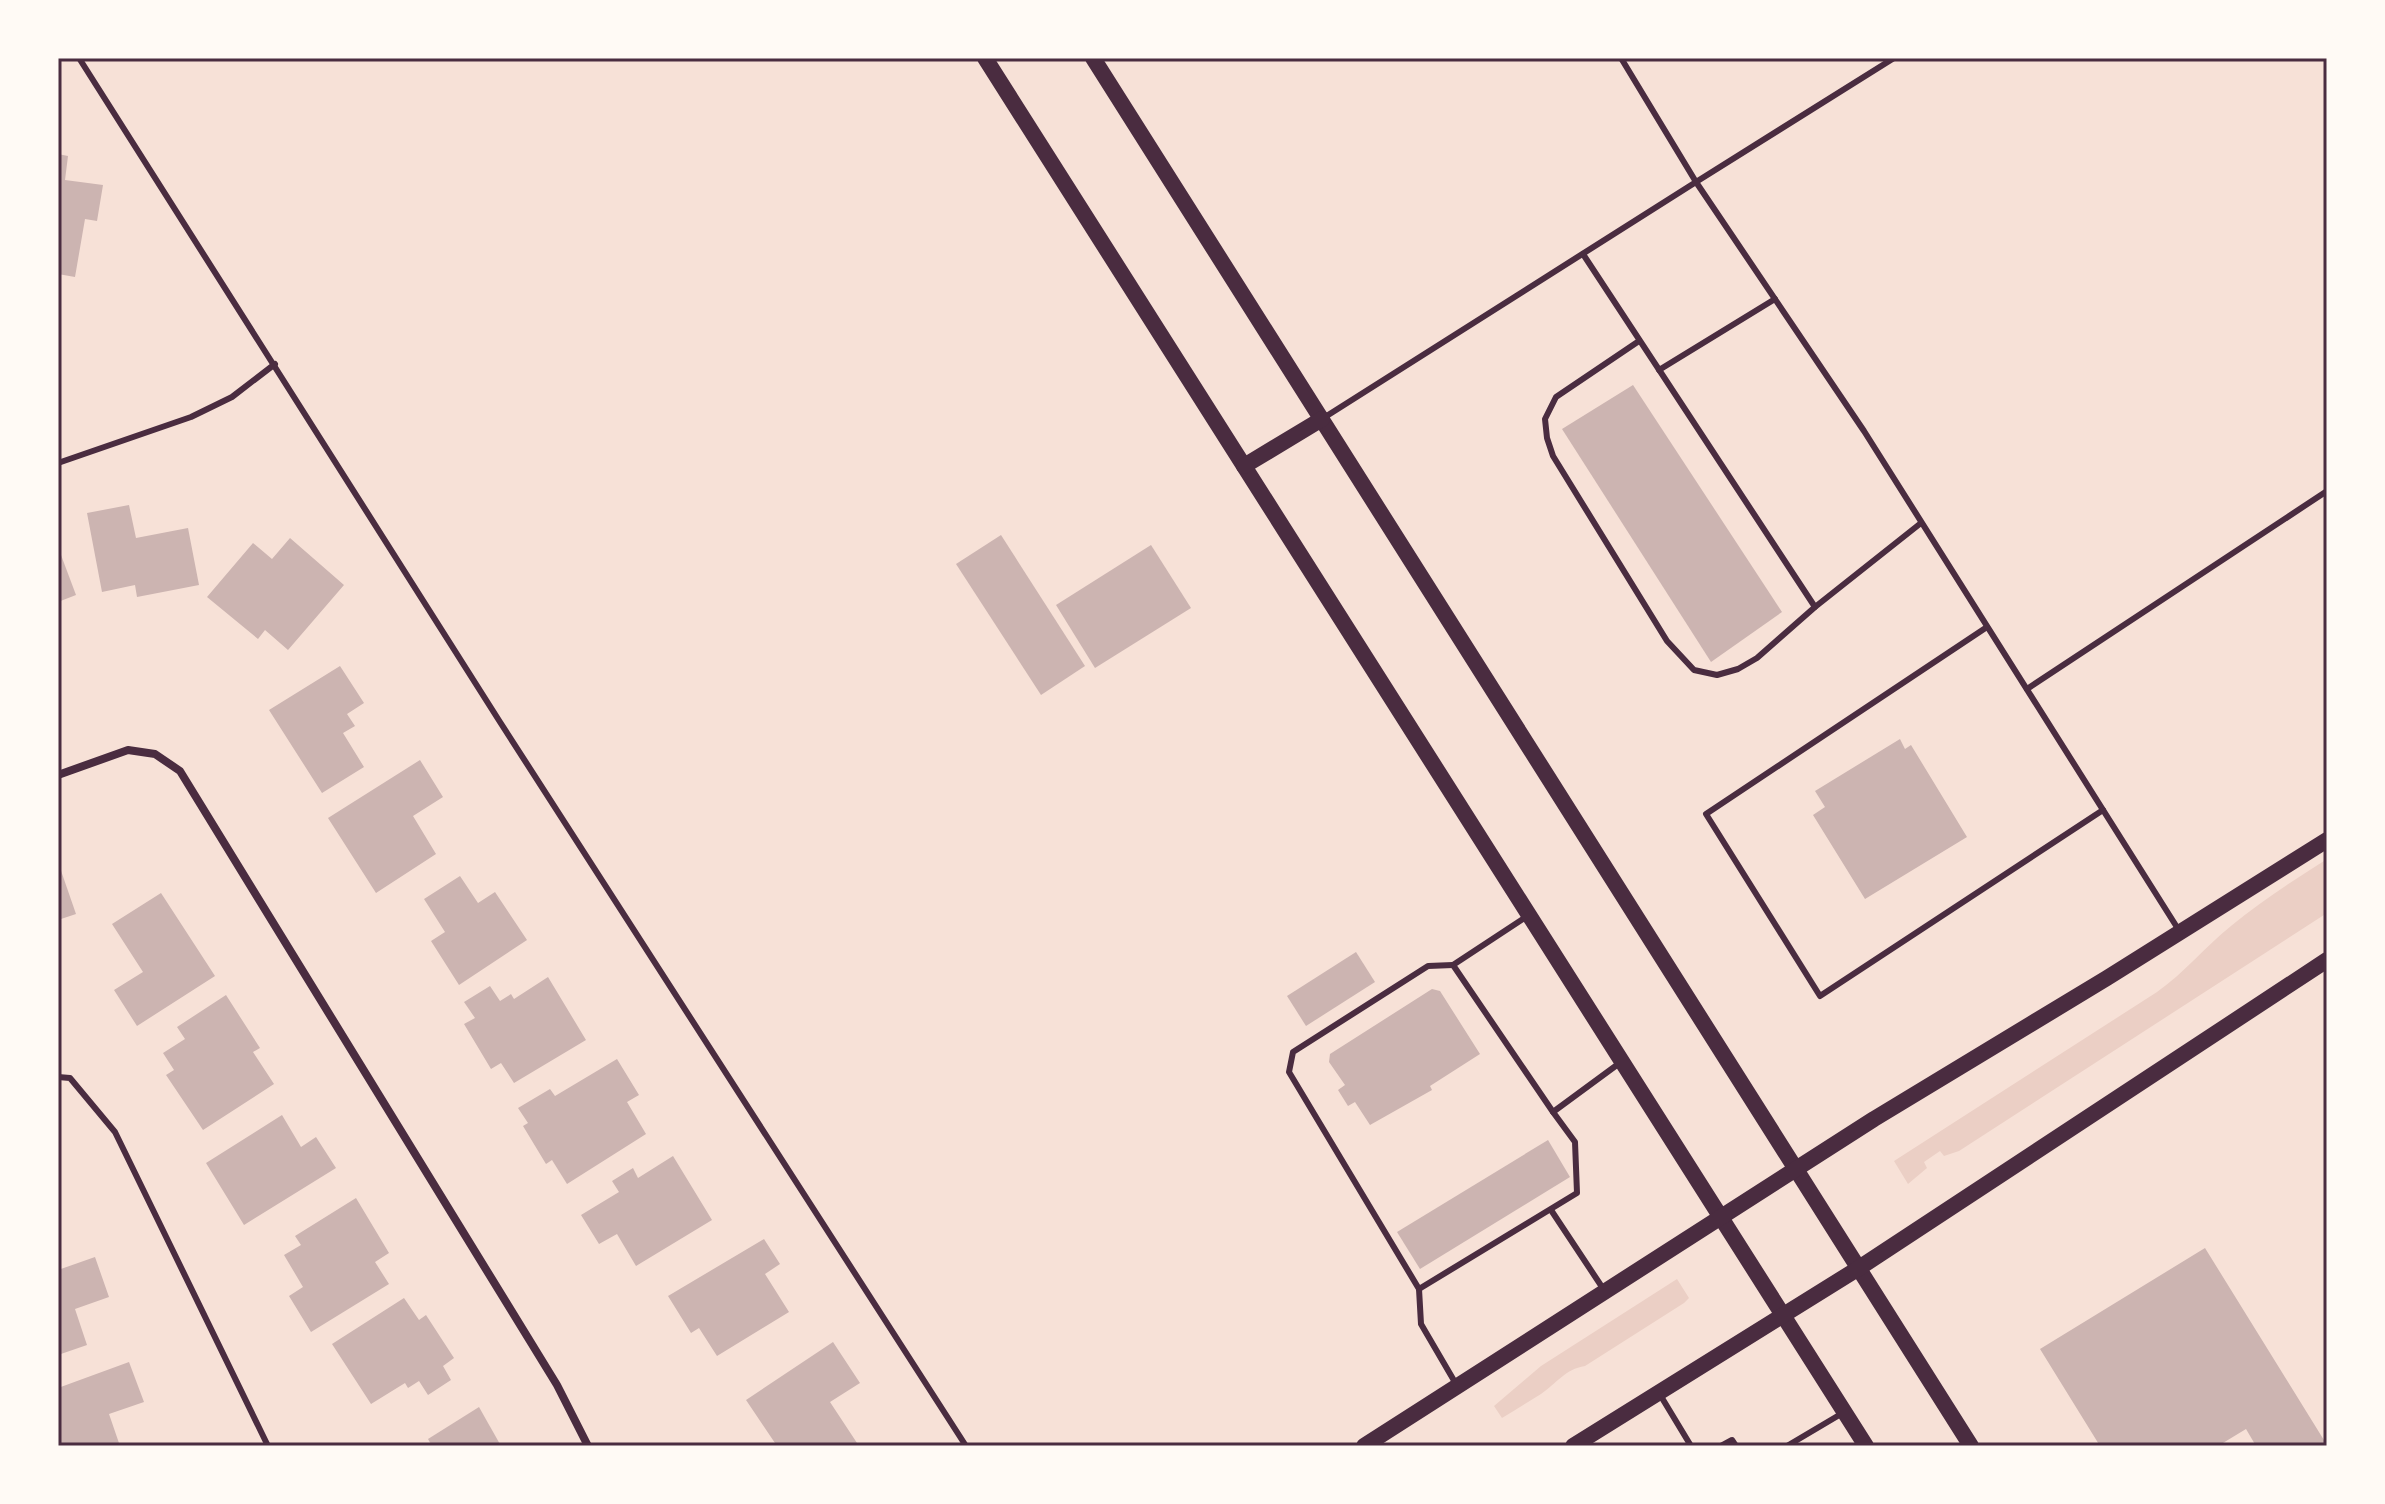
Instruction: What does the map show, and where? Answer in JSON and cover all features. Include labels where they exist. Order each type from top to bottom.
[{"type":"main road","points":[[985,58],[1866,1446]]},
{"type":"main road","points":[[1093,58],[1971,1446]]},
{"type":"main road","points":[[1244,466],[1322,419]]},
{"type":"main road","points":[[1364,1446],[1797,1168],[2327,840]]},
{"type":"main road","points":[[1573,1446],[1859,1268],[2327,960]]},
{"type":"street","points":[[58,775],[128,750],[155,754],[180,771],[557,1385],[588,1446]]},
{"type":"lane","points":[[79,58],[526,762],[966,1446]]},
{"type":"lane","points":[[1621,58],[1696,182],[1921,523],[2180,932]]},
{"type":"lane","points":[[1322,419],[1894,58]]},
{"type":"lane","points":[[1583,254],[1815,607]]},
{"type":"lane","points":[[1659,370],[1775,299]]},
{"type":"lane","points":[[1639,341],[1556,397],[1545,419],[1547,438],[1553,456],[1667,641],[1694,670],[1717,675],[1738,669],[1757,658],[1815,607],[1921,523]]},
{"type":"lane","points":[[58,463],[191,417],[232,397],[275,364]]},
{"type":"lane","points":[[2027,689],[2327,491]]},
{"type":"lane","points":[[1987,627],[1706,814],[1820,996],[2103,810]]},
{"type":"lane","points":[[1457,1386],[1421,1324],[1419,1289],[1289,1072],[1293,1052],[1428,966],[1453,965],[1529,915]]},
{"type":"lane","points":[[1419,1289],[1577,1193],[1575,1142],[1453,965]]},
{"type":"lane","points":[[1553,1112],[1622,1062]]},
{"type":"lane","points":[[58,1077],[70,1078],[115,1132],[268,1446]]},
{"type":"lane","points":[[1551,1210],[1605,1291]]},
{"type":"lane","points":[[1659,1393],[1691,1446]]},
{"type":"lane","points":[[1787,1446],[1844,1412]]},
{"type":"lane","points":[[1721,1446],[1732,1440],[1736,1446]]},
{"type":"shaded area","points":[[2327,859],[2327,913],[1959,1151],[1944,1156],[1940,1151],[1924,1162],[1927,1168],[1908,1184],[1894,1161],[2157,992],[2242,917]]},
{"type":"shaded area","points":[[1677,1279],[1689,1298],[1684,1303],[1585,1366],[1566,1374],[1502,1418],[1494,1406],[1541,1366]]},
{"type":"building","points":[[58,154],[68,156],[65,180],[103,185],[97,221],[85,219],[75,277],[58,274]]},
{"type":"building","points":[[1633,385],[1782,612],[1711,662],[1562,429]]},
{"type":"building","points":[[129,505],[136,538],[188,528],[199,585],[137,597],[135,585],[102,592],[87,513]]},
{"type":"building","points":[[1001,535],[1085,666],[1041,695],[956,564]]},
{"type":"building","points":[[290,538],[344,585],[288,650],[265,630],[258,639],[207,597],[253,543],[272,559]]},
{"type":"building","points":[[1151,545],[1191,608],[1095,668],[1056,605]]},
{"type":"building","points":[[61,555],[76,595],[58,602],[58,557]]},
{"type":"building","points":[[340,666],[364,703],[347,714],[355,726],[343,733],[364,767],[322,793],[269,710]]},
{"type":"building","points":[[1900,739],[1905,749],[1911,745],[1967,837],[1865,899],[1813,815],[1825,807],[1815,791]]},
{"type":"building","points":[[420,760],[443,797],[413,816],[436,854],[376,893],[328,818]]},
{"type":"building","points":[[58,862],[76,914],[58,920]]},
{"type":"building","points":[[460,876],[478,903],[495,892],[527,940],[459,985],[431,941],[445,932],[424,899]]},
{"type":"building","points":[[161,893],[215,976],[137,1026],[114,990],[143,972],[112,924]]},
{"type":"building","points":[[1356,952],[1375,982],[1306,1026],[1287,996]]},
{"type":"building","points":[[548,977],[586,1040],[514,1083],[501,1063],[491,1069],[464,1024],[475,1018],[464,1002],[490,986],[500,1001],[511,994],[514,999]]},
{"type":"building","points":[[1432,989],[1440,991],[1480,1054],[1430,1086],[1432,1090],[1370,1125],[1355,1102],[1348,1106],[1338,1090],[1345,1085],[1329,1062],[1330,1054]]},
{"type":"building","points":[[226,995],[260,1048],[253,1052],[274,1084],[203,1130],[166,1075],[174,1070],[163,1053],[185,1039],[177,1027]]},
{"type":"building","points":[[617,1059],[639,1095],[627,1102],[646,1134],[567,1184],[552,1160],[546,1164],[523,1126],[528,1123],[518,1108],[550,1089],[555,1096]]},
{"type":"building","points":[[282,1115],[301,1147],[316,1137],[336,1168],[244,1225],[206,1163]]},
{"type":"building","points":[[1548,1140],[1570,1177],[1420,1269],[1397,1232]]},
{"type":"building","points":[[673,1156],[712,1220],[636,1266],[617,1234],[599,1244],[581,1215],[619,1192],[612,1181],[633,1168],[638,1178]]},
{"type":"building","points":[[356,1198],[389,1253],[375,1262],[389,1284],[311,1332],[289,1296],[303,1287],[284,1255],[301,1245],[295,1236]]},
{"type":"building","points":[[764,1239],[780,1264],[765,1274],[789,1312],[717,1356],[699,1328],[691,1333],[668,1296]]},
{"type":"building","points":[[2205,1248],[2327,1446],[2256,1446],[2246,1429],[2218,1446],[2100,1446],[2040,1349]]},
{"type":"building","points":[[95,1257],[109,1297],[75,1309],[87,1345],[58,1355],[58,1270]]},
{"type":"building","points":[[404,1298],[419,1320],[426,1315],[454,1358],[443,1366],[451,1380],[428,1395],[419,1381],[408,1388],[405,1383],[371,1404],[332,1344]]},
{"type":"building","points":[[833,1342],[860,1383],[830,1402],[859,1446],[777,1446],[746,1400]]},
{"type":"building","points":[[129,1362],[144,1402],[109,1414],[120,1446],[58,1446],[58,1388]]},
{"type":"building","points":[[479,1407],[501,1446],[432,1446],[428,1439]]}]
